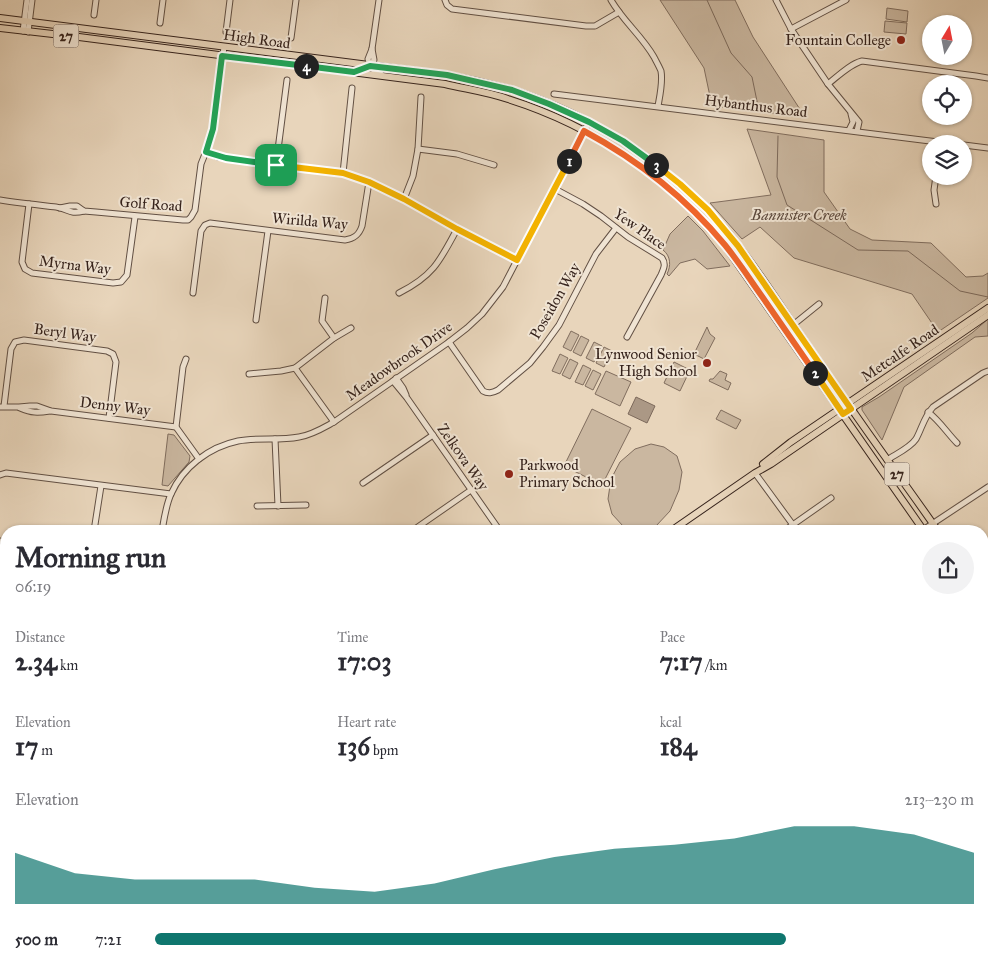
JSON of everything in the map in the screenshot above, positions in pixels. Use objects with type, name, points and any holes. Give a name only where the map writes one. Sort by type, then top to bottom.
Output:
[{"type":"main road","name":"High Road","points":[[0,18],[447,75],[512,90],[589,122],[623,141],[656,164],[708,210],[725,229],[933,524]]},
{"type":"main road","name":"High Road","points":[[0,28],[445,84],[508,98],[567,121],[618,150],[650,172],[709,227],[726,246],[920,525]]},
{"type":"main road","name":"Metcalfe Road","points":[[680,525],[771,464],[849,406],[988,308]]},
{"type":"main road","name":"Metcalfe Road","points":[[849,406],[988,315]]},
{"type":"street","points":[[27,0],[27,22]]},
{"type":"street","points":[[25,31],[32,0]]},
{"type":"street","points":[[94,15],[96,0]]},
{"type":"street","points":[[160,23],[163,0]]},
{"type":"street","points":[[226,32],[230,0]]},
{"type":"street","points":[[292,38],[296,0]]},
{"type":"street","points":[[354,72],[370,66],[374,60],[372,49],[379,0]]},
{"type":"street","points":[[445,0],[452,9],[586,26],[595,26],[619,12]]},
{"type":"street","points":[[611,0],[647,45],[660,70],[662,79],[658,106]]},
{"type":"street","points":[[776,0],[791,29],[828,84],[859,122],[857,131]]},
{"type":"street","points":[[791,29],[846,0]]},
{"type":"street","name":"Golf Road","points":[[0,200],[60,208],[76,206],[84,210],[135,217],[183,220],[191,217],[195,210],[201,164],[213,129],[224,47]]},
{"type":"street","points":[[828,84],[862,61],[988,78]]},
{"type":"street","points":[[370,66],[378,73],[386,76]]},
{"type":"street","points":[[276,165],[288,80]]},
{"type":"street","points":[[343,173],[352,88]]},
{"type":"street","name":"Hybanthus Road","points":[[554,94],[922,140]]},
{"type":"street","points":[[404,199],[413,176],[418,149],[421,97]]},
{"type":"street","points":[[849,130],[853,122],[850,112]]},
{"type":"street","name":"Meadowbrook Drive","points":[[163,525],[171,494],[187,470],[199,459],[222,445],[238,441],[298,438],[319,430],[334,422],[449,342],[482,314],[503,287],[589,122]]},
{"type":"street","points":[[972,146],[988,147]]},
{"type":"street","points":[[418,149],[456,154],[494,166]]},
{"type":"street","points":[[206,152],[226,158],[343,173],[369,182],[517,260]]},
{"type":"street","name":"Wirilda Way","points":[[192,293],[201,231],[205,225],[210,223],[345,240],[352,239],[362,226],[369,182]]},
{"type":"street","points":[[935,185],[936,204]]},
{"type":"street","name":"Yew Place","points":[[554,189],[584,204],[642,247],[662,258],[664,262],[661,275],[627,337]]},
{"type":"street","name":"Myrna Way","points":[[29,204],[22,262],[25,269],[32,273],[113,284],[121,282],[127,275],[135,217]]},
{"type":"street","name":"Poseidon Way","points":[[449,342],[483,391],[487,393],[498,390],[530,363],[543,347],[559,325],[596,254],[616,228]]},
{"type":"street","points":[[399,292],[410,287],[436,266],[457,229]]},
{"type":"street","points":[[256,320],[268,231]]},
{"type":"street","points":[[325,298],[322,321],[334,338]]},
{"type":"street","points":[[793,325],[819,304]]},
{"type":"street","points":[[249,374],[295,368],[334,338],[351,328]]},
{"type":"street","name":"Beryl Way","points":[[2,406],[11,349],[15,342],[24,340],[107,351],[113,354],[116,362],[109,418]]},
{"type":"street","points":[[186,359],[183,367],[176,427],[199,459]]},
{"type":"street","points":[[295,368],[334,422]]},
{"type":"street","points":[[887,460],[913,443],[928,412],[988,371]]},
{"type":"street","name":"Zelkova Way","points":[[394,379],[403,388],[407,398],[496,525]]},
{"type":"street","name":"Denny Way","points":[[2,406],[37,406],[50,411],[176,427]]},
{"type":"street","points":[[928,412],[937,419],[957,443]]},
{"type":"street","points":[[363,483],[433,435]]},
{"type":"street","points":[[275,439],[278,506]]},
{"type":"street","points":[[0,476],[6,473],[171,494]]},
{"type":"street","points":[[755,473],[793,525],[831,498]]},
{"type":"street","points":[[95,525],[100,486]]},
{"type":"street","points":[[933,524],[987,489]]},
{"type":"street","points":[[422,525],[471,490]]},
{"type":"street","points":[[257,506],[306,505]]},
{"type":"green space","points":[[660,0],[735,0],[753,37],[805,117],[712,106],[704,68]]},
{"type":"green space","points":[[887,8],[908,11],[907,22],[886,19]]},
{"type":"green space","points":[[885,21],[907,23],[906,34],[884,32]]},
{"type":"green space","name":"Bannister Creek","points":[[747,129],[824,140],[824,192],[850,229],[872,240],[931,243],[966,277],[983,276],[988,273],[988,298],[938,332],[912,294],[794,258],[760,227],[742,239],[710,203],[771,195]]},
{"type":"green space","points":[[688,216],[703,231],[730,266],[707,269],[695,259],[680,263],[669,276],[667,274],[669,268],[668,255],[663,250],[670,234]]},
{"type":"green space","points":[[988,319],[988,336],[975,337],[904,387],[882,440],[862,410],[862,407],[972,333]]},
{"type":"green space","points":[[707,327],[710,334],[715,338],[704,359],[694,354]]},
{"type":"green space","points":[[571,331],[579,335],[571,351],[563,347]]},
{"type":"green space","points":[[581,336],[589,340],[581,356],[573,352]]},
{"type":"green space","points":[[594,342],[602,346],[594,362],[586,358]]},
{"type":"green space","points":[[604,347],[612,351],[604,367],[596,363]]},
{"type":"green space","points":[[560,354],[568,358],[560,374],[552,371]]},
{"type":"green space","points":[[570,359],[578,363],[570,379],[562,375]]},
{"type":"green space","points":[[674,362],[690,370],[680,391],[664,383]]},
{"type":"green space","points":[[583,365],[591,369],[583,385],[575,382]]},
{"type":"green space","points":[[593,370],[601,374],[593,390],[585,386]]},
{"type":"green space","points":[[606,371],[631,382],[620,406],[595,394]]},
{"type":"green space","points":[[720,371],[727,374],[725,380],[731,383],[728,390],[709,381]]},
{"type":"green space","points":[[592,409],[631,428],[602,485],[564,466]]},
{"type":"green space","points":[[721,410],[741,420],[736,429],[716,419]]},
{"type":"green space","points":[[168,434],[174,435],[190,456],[189,462],[168,486],[162,485]]},
{"type":"green space","points":[[651,444],[664,447],[677,456],[682,472],[679,490],[670,511],[657,525],[622,525],[612,514],[608,499],[611,479],[620,462],[635,449]]},
{"type":"shaded area","points":[[636,397],[655,406],[647,423],[628,414]]},
{"type":"waterway","name":"Bannister Creek","points":[[707,0],[731,53],[752,77],[759,111]]},
{"type":"waterway","name":"Bannister Creek","points":[[778,136],[777,177],[787,205],[858,250],[908,251],[960,291],[988,297]]},
{"type":"place","name":"Fountain College","points":[[901,40]]},
{"type":"place","name":"Lynwood Senior High School","points":[[707,363]]},
{"type":"place","name":"Parkwood Primary School","points":[[509,474]]},
{"type":"route","points":[[222,56],[354,72],[370,66],[447,75],[512,90],[549,104],[589,122],[623,141],[656,164],[708,210],[747,258],[851,409],[843,414],[742,268],[709,227],[650,172],[618,150],[584,131],[517,260],[369,182],[343,173],[276,165],[226,158],[206,152],[213,129],[222,56]]}]
